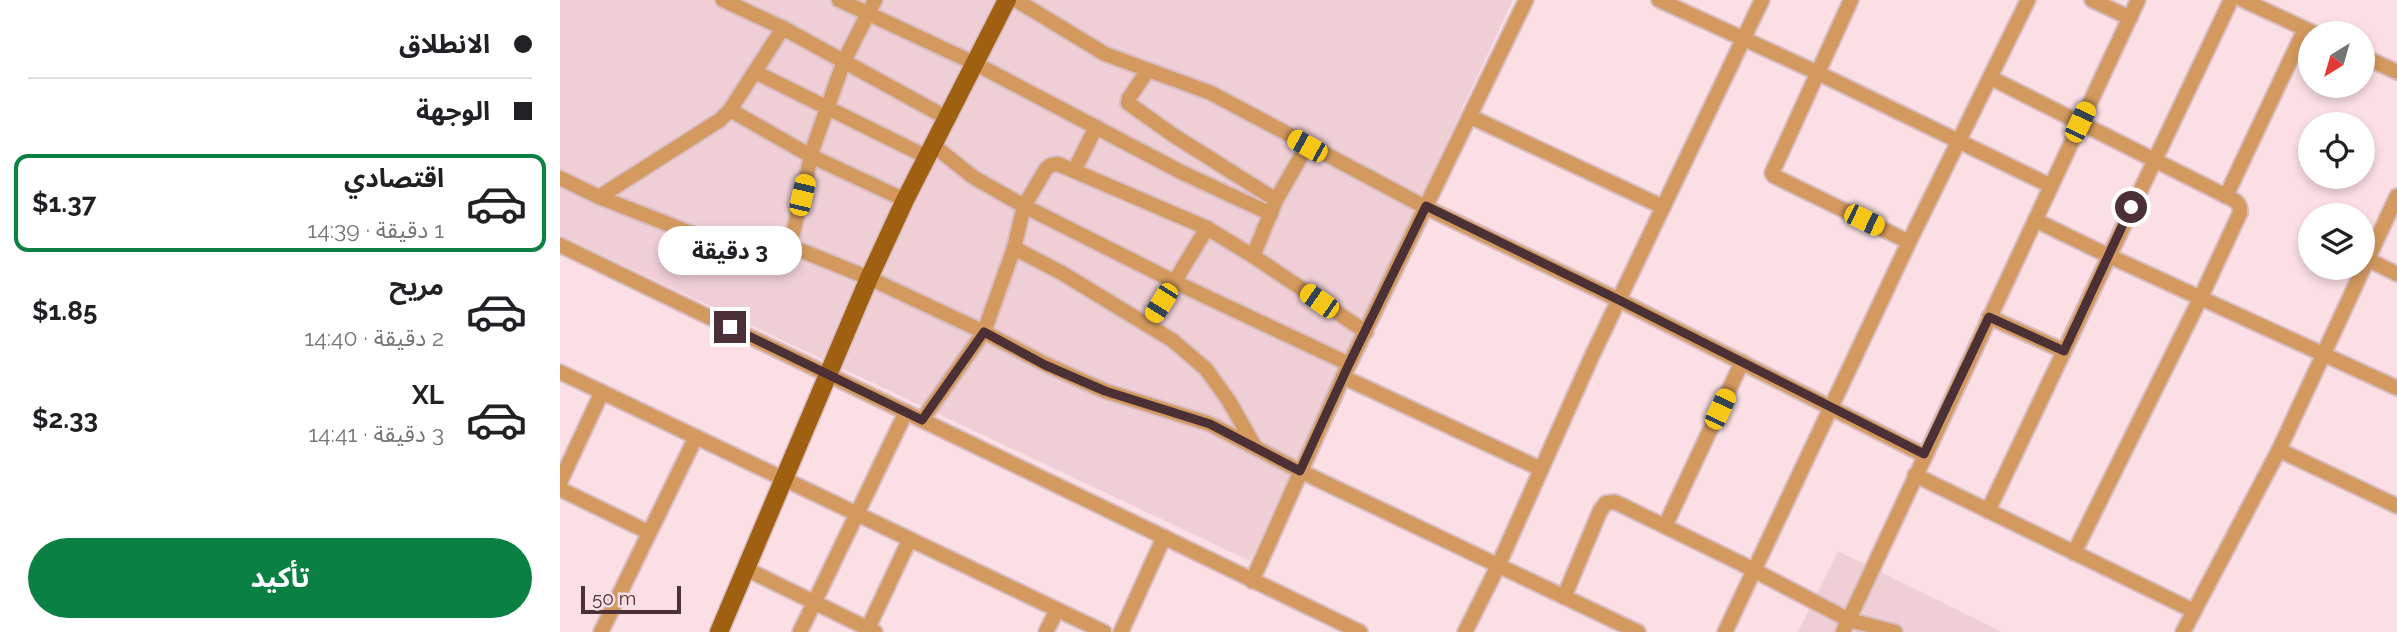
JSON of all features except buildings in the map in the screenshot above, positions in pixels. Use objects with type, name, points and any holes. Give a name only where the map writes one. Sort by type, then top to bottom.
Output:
[{"type":"main road","points":[[719,632],[869,278],[905,200],[1007,0]]},
{"type":"street","points":[[723,0],[783,28],[947,118]]},
{"type":"street","points":[[839,0],[871,6],[1181,172],[1273,207]]},
{"type":"street","points":[[1016,0],[1105,54],[1211,93],[1307,146],[1924,454]]},
{"type":"street","points":[[1252,581],[1346,370],[1526,0]]},
{"type":"street","points":[[1659,0],[1818,73],[2050,186]]},
{"type":"street","points":[[1465,632],[1762,0]]},
{"type":"street","points":[[1851,0],[1772,173],[1909,242]]},
{"type":"street","points":[[1725,632],[1909,242],[2028,0]]},
{"type":"street","points":[[2092,0],[2130,18]]},
{"type":"street","points":[[1846,626],[2138,0]]},
{"type":"street","points":[[1988,511],[2231,0]]},
{"type":"street","points":[[2244,0],[2298,25]]},
{"type":"street","points":[[790,246],[811,156],[844,61],[871,6]]},
{"type":"street","points":[[599,197],[720,120],[730,110],[783,28]]},
{"type":"street","points":[[2226,196],[2298,55]]},
{"type":"street","points":[[2375,62],[2397,72]]},
{"type":"street","points":[[1147,70],[1128,103],[1273,207]]},
{"type":"street","points":[[755,72],[930,151],[1024,206],[1541,469]]},
{"type":"street","points":[[1991,78],[2238,202],[2240,213],[2074,553]]},
{"type":"street","points":[[730,110],[811,156],[905,200]]},
{"type":"street","points":[[1471,117],[1663,207]]},
{"type":"street","points":[[1074,171],[1096,127]]},
{"type":"street","points":[[1253,256],[1273,207],[1307,146]]},
{"type":"street","points":[[922,420],[984,332],[1014,248],[1024,206],[1051,165],[1058,164],[1207,228],[1366,332]]},
{"type":"street","points":[[560,178],[599,197],[724,246],[771,250],[790,246],[869,278],[984,332],[1045,365],[1105,391],[1203,421],[1300,471],[1638,632]]},
{"type":"street","points":[[2375,243],[2397,196]]},
{"type":"street","points":[[2035,219],[2200,299],[2397,388]]},
{"type":"street","points":[[1148,325],[1207,228]]},
{"type":"street","points":[[560,245],[1360,632]]},
{"type":"street","points":[[1014,248],[1062,273],[1172,340],[1206,369],[1256,448]]},
{"type":"street","points":[[2375,264],[2397,274]]},
{"type":"street","points":[[2183,632],[2278,450],[2358,280]]},
{"type":"street","points":[[1989,317],[2064,351]]},
{"type":"street","points":[[1665,526],[1742,362]]},
{"type":"street","points":[[560,372],[1104,632]]},
{"type":"street","points":[[560,482],[602,392]]},
{"type":"street","points":[[800,632],[906,412]]},
{"type":"street","points":[[601,632],[695,437]]},
{"type":"street","points":[[2278,450],[2397,506]]},
{"type":"street","points":[[1915,475],[2194,611]]},
{"type":"street","points":[[560,489],[648,532]]},
{"type":"street","points":[[1564,597],[1606,503],[1615,502],[1755,570],[1846,626],[1895,632]]},
{"type":"street","points":[[1121,632],[1164,537]]},
{"type":"street","points":[[746,569],[871,630],[910,539]]},
{"type":"street","points":[[1046,632],[1057,610]]},
{"type":"shaded area","points":[[560,0],[1513,0],[1250,561],[560,235]]},
{"type":"shaded area","points":[[1838,551],[2002,632],[1798,632]]},
{"type":"route","points":[[730,327],[922,420],[984,332],[1045,365],[1105,391],[1210,424],[1300,471],[1426,206],[1924,454],[1989,317],[2064,351],[2131,207]]}]
